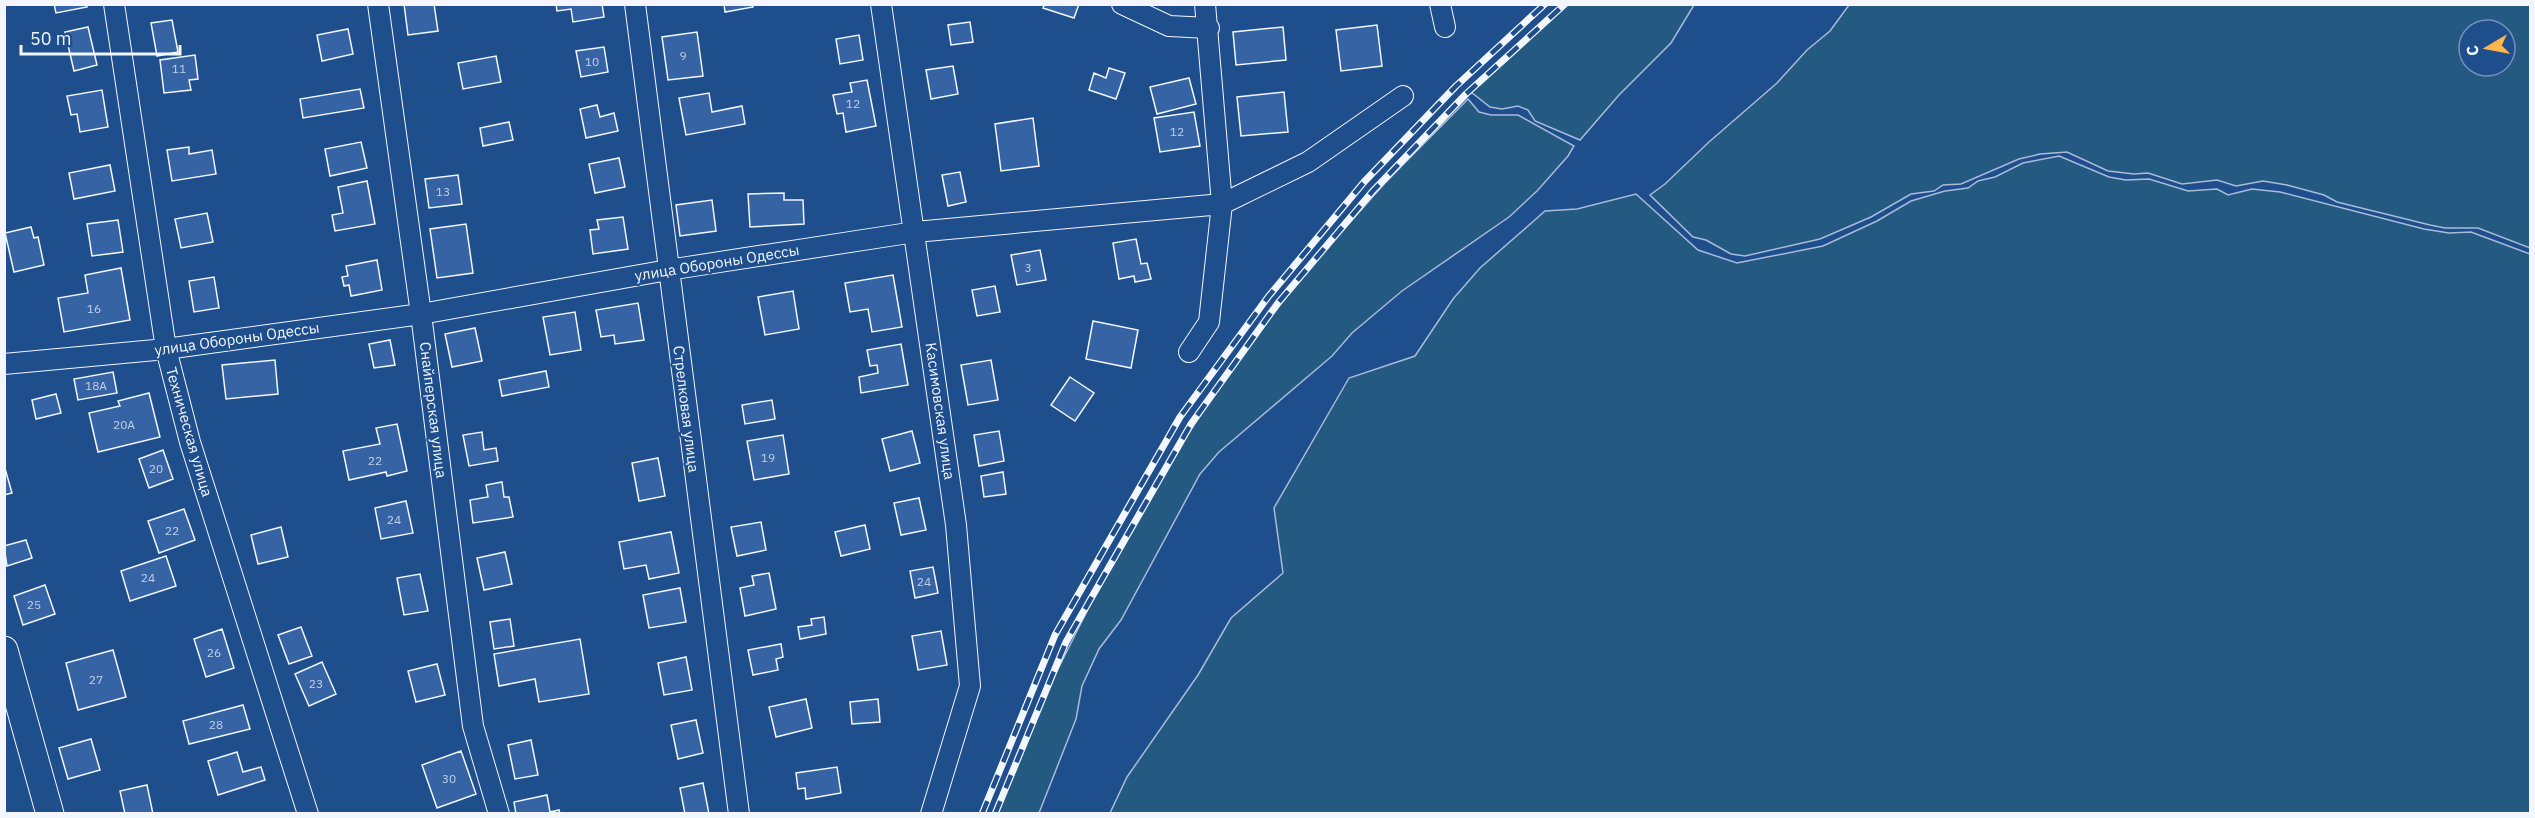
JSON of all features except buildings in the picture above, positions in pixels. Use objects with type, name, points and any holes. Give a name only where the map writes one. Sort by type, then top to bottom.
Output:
[{"type":"street","name":"Техническая улица","points":[[114,4],[166,349],[190,442],[308,813]]},
{"type":"street","name":"Снайперская улица","points":[[378,4],[421,314],[473,726],[499,813]]},
{"type":"street","name":"Стрелковая улица","points":[[635,4],[739,813]]},
{"type":"street","name":"Касимовская улица","points":[[881,4],[956,525],[970,686],[931,813]]},
{"type":"street","points":[[1122,4],[1169,26],[1209,28]]},
{"type":"street","points":[[1189,352],[1209,322],[1222,204],[1209,28],[1205,4]]},
{"type":"street","points":[[1440,4],[1445,27]]},
{"type":"street","name":"улица Обороны Одессы","points":[[4,364],[166,349],[421,314],[668,270],[915,232],[1222,204],[1308,162],[1403,96]]},
{"type":"street","points":[[4,650],[50,813]]},
{"type":"shaded area","points":[[1563,5],[1694,5],[1671,43],[1619,95],[1580,140],[1535,121],[1528,110],[1518,106],[1502,109],[1490,107],[1471,92],[1532,31]]},
{"type":"shaded area","points":[[1849,5],[2530,5],[2530,248],[2478,228],[2445,228],[2430,225],[2337,202],[2324,195],[2287,185],[2263,181],[2236,186],[2217,180],[2182,184],[2148,173],[2108,171],[2067,152],[2040,154],[2019,159],[1961,184],[1943,185],[1934,191],[1911,194],[1871,217],[1820,239],[1745,256],[1731,254],[1706,240],[1693,237],[1650,195],[1777,83],[1807,50],[1830,31]]},
{"type":"shaded area","points":[[1468,99],[1479,112],[1491,115],[1518,115],[1574,146],[1537,191],[1509,217],[1402,291],[1352,333],[1332,356],[1219,452],[1200,474],[1121,620],[1099,649],[1082,686],[1076,719],[1039,813],[997,813],[1037,711],[1105,575],[1186,437],[1239,357],[1306,272],[1385,183]]},
{"type":"shaded area","points":[[2059,156],[2109,177],[2126,180],[2149,179],[2188,191],[2217,189],[2228,195],[2252,189],[2280,192],[2424,229],[2449,233],[2471,232],[2530,254],[2530,813],[1110,813],[1127,777],[1198,675],[1231,618],[1283,573],[1274,508],[1349,378],[1415,356],[1453,299],[1480,268],[1545,211],[1577,209],[1636,194],[1698,250],[1737,263],[1823,246],[1877,221],[1911,201],[1945,191],[1968,188],[1978,181],[1995,177],[2023,163]]},
{"type":"railway","points":[[982,814],[1055,635],[1180,417],[1268,297],[1364,182],[1456,86],[1545,4]]},
{"type":"railway","points":[[995,814],[1066,642],[1191,424],[1278,303],[1372,192],[1466,94],[1565,4]]}]
